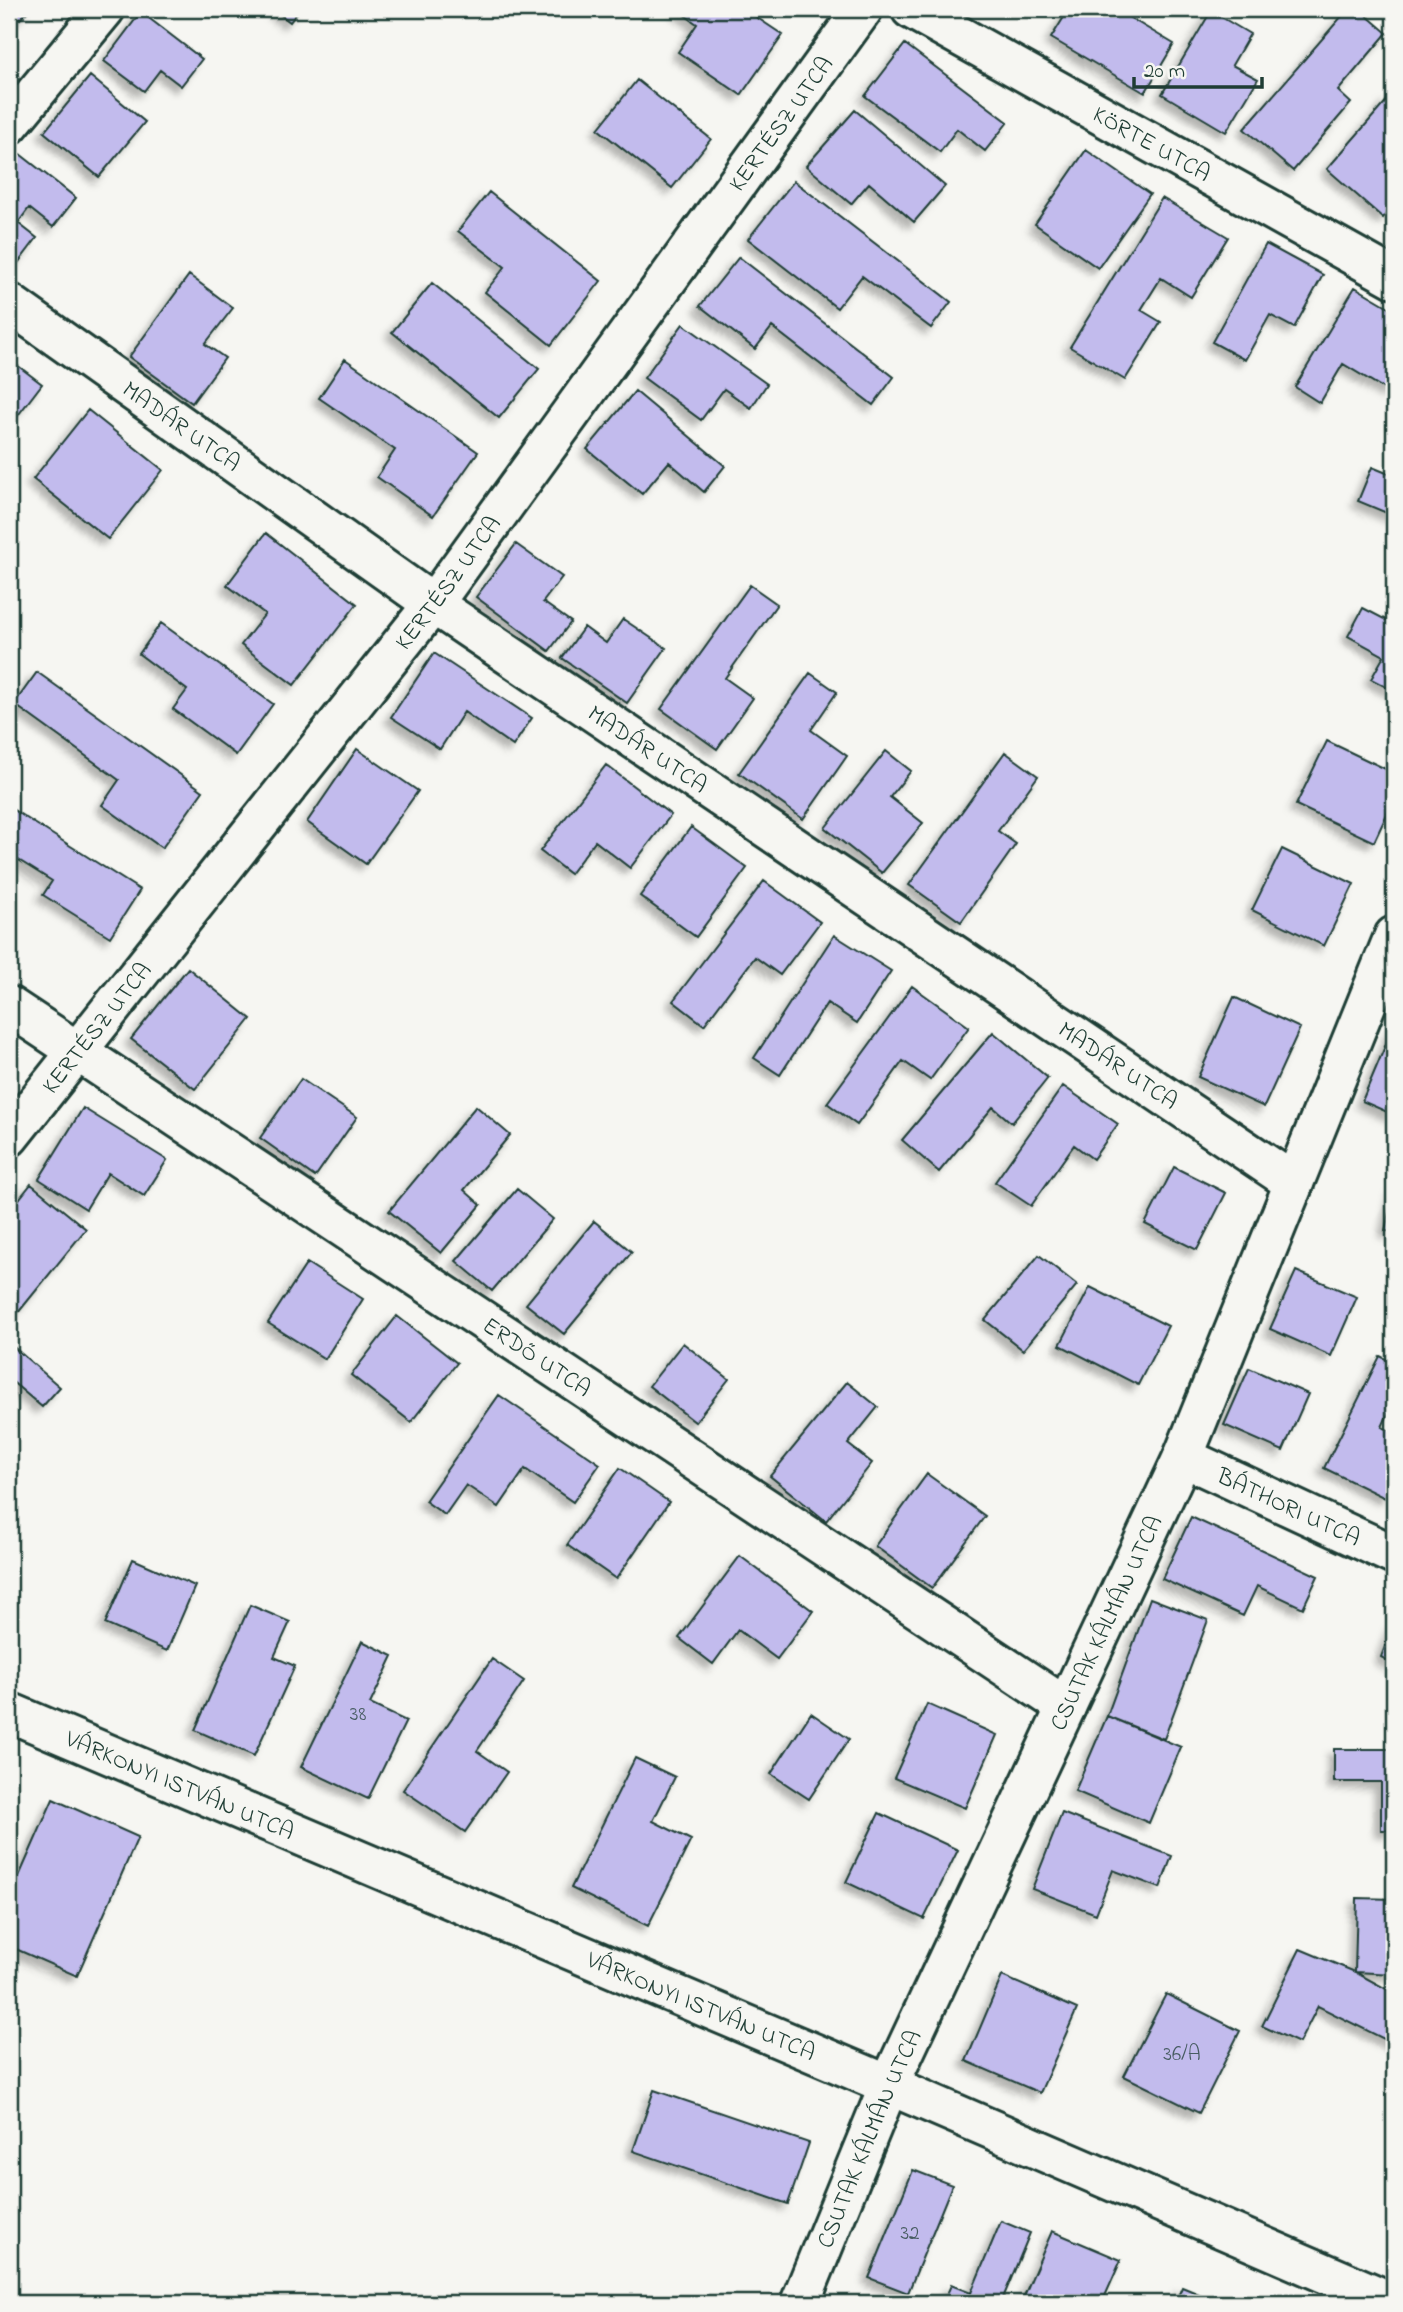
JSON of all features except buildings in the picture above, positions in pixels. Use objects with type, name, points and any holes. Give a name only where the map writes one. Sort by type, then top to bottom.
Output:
[{"type":"street","points":[[9,125],[105,9]]},
{"type":"street","name":"KERTÉSZ UTCA","points":[[9,1137],[433,604],[863,9]]},
{"type":"street","name":"KÖRTE UTCA","points":[[911,9],[1394,278]]},
{"type":"street","name":"MADÁR UTCA","points":[[9,303],[433,604],[1294,1183]]},
{"type":"street","name":"CSUTAK KÁLMÁN UTCA","points":[[800,2303],[889,2085],[1183,1457],[1394,936]]},
{"type":"street","name":"ERDŐ UTCA","points":[[9,1006],[1066,1707]]},
{"type":"street","name":"BÁTHORI UTCA","points":[[1183,1457],[1394,1555]]},
{"type":"street","name":"VÁRKONYI ISTVÁN UTCA","points":[[9,1712],[1394,2302]]}]
